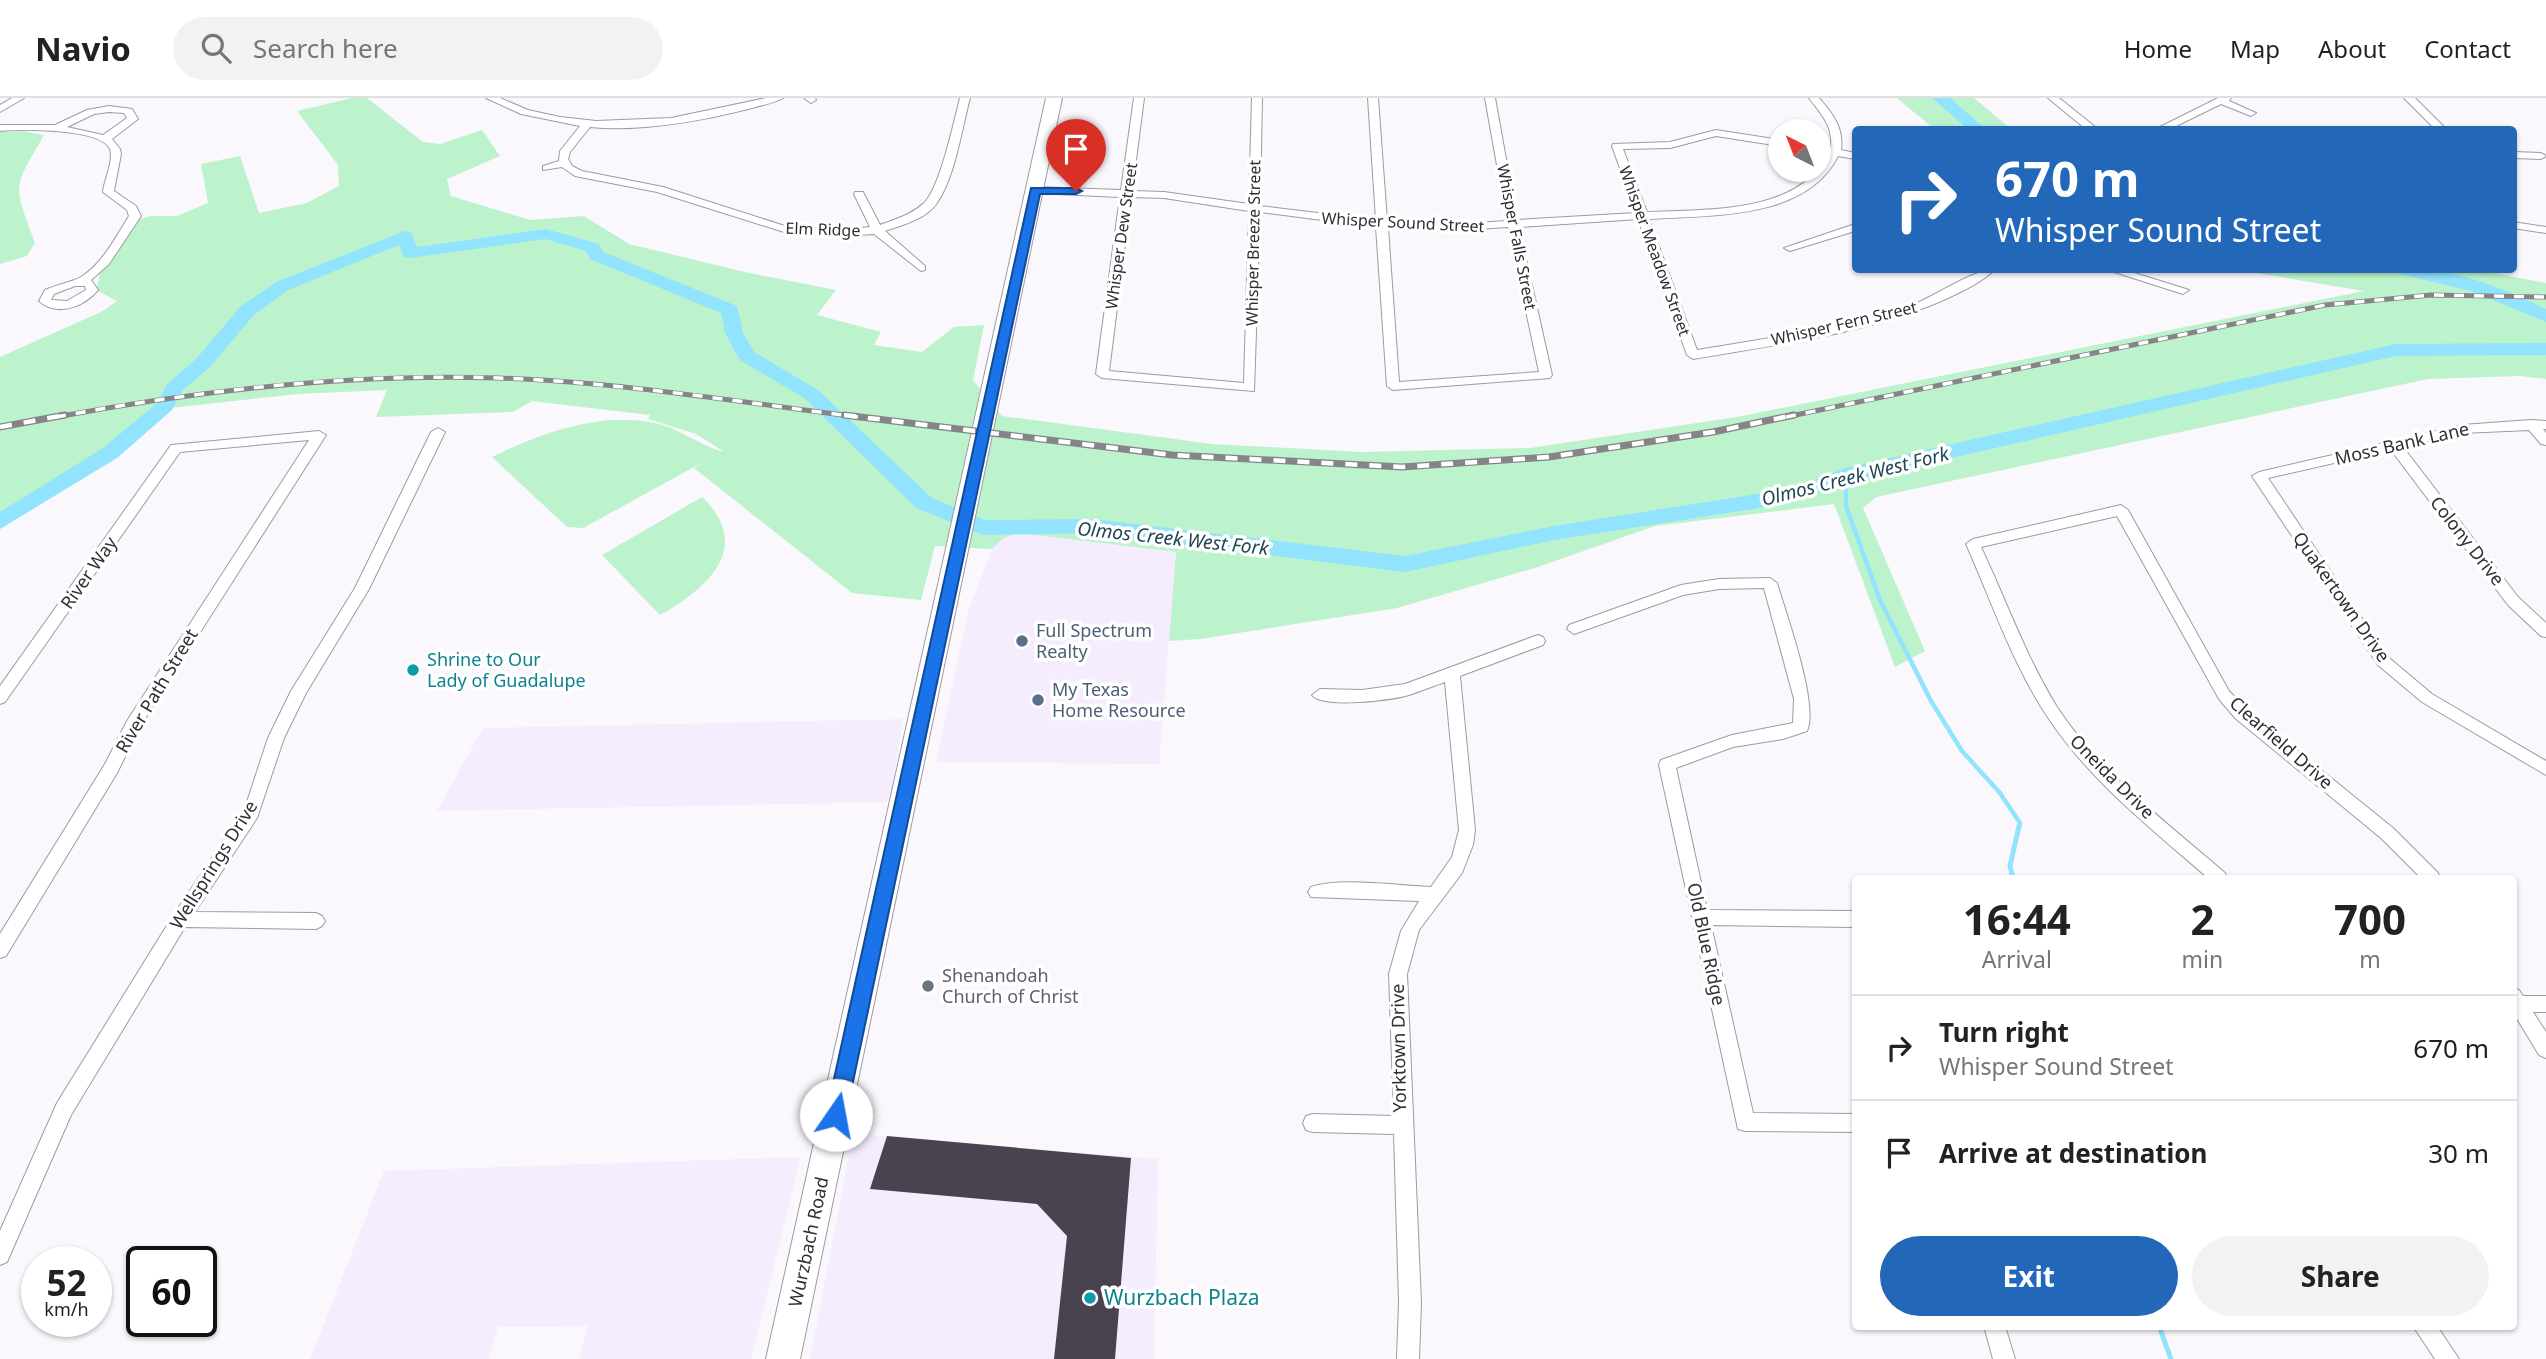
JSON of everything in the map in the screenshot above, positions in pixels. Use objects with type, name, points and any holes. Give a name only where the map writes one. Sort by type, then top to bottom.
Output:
[{"type":"main road","name":"Wurzbach Road","points":[[783,1359],[1054,98]]},
{"type":"street","points":[[0,109],[19,98]]},
{"type":"street","points":[[491,98],[529,113],[590,122],[636,122],[695,117],[778,98]]},
{"type":"street","name":"Elm Ridge","points":[[565,163],[579,174],[659,189],[785,229],[841,233],[877,230],[913,217],[932,202],[941,184],[965,98]]},
{"type":"street","name":"Whisper Dew Street","points":[[1139,98],[1102,374],[1250,387]]},
{"type":"street","name":"Whisper Breeze Street","points":[[1250,387],[1257,98]]},
{"type":"street","points":[[1373,98],[1383,223]]},
{"type":"street","name":"Whisper Falls Street","points":[[1383,223],[1393,386],[1546,375],[1513,226],[1490,98]]},
{"type":"street","points":[[1814,98],[1831,118],[1837,136],[1835,152]]},
{"type":"street","points":[[2053,98],[2089,126]]},
{"type":"street","points":[[2409,98],[2438,126]]},
{"type":"street","points":[[2167,126],[2223,99],[2251,113]]},
{"type":"street","points":[[2,127],[56,130],[106,138],[128,125],[132,115],[121,109],[96,111],[74,118],[56,130]]},
{"type":"street","points":[[547,168],[565,163],[565,151],[590,122]]},
{"type":"street","name":"Whisper Meadow Street","points":[[1693,355],[1641,217],[1618,146],[1670,145],[1716,133],[1768,141]]},
{"type":"street","points":[[82,282],[105,262],[135,216],[132,208],[108,192],[115,149],[106,138]]},
{"type":"street","points":[[1831,151],[1852,155]]},
{"type":"street","name":"Whisper Sound Street","points":[[1035,190],[1127,192],[1195,198],[1348,222],[1445,228],[1513,226],[1727,212],[1771,203],[1810,185],[1826,169],[1835,152]]},
{"type":"street","points":[[2517,155],[2541,156]]},
{"type":"street","points":[[859,194],[877,230],[921,268]]},
{"type":"street","points":[[2517,226],[2546,230]]},
{"type":"street","points":[[1790,248],[1852,228]]},
{"type":"street","name":"Whisper Fern Street","points":[[1693,355],[1895,314],[1955,291],[1983,273]]},
{"type":"street","points":[[2124,273],[2183,290]]},
{"type":"street","points":[[2531,424],[2546,441]]},
{"type":"street","name":"Moss Bank Lane","points":[[2259,477],[2477,427],[2546,425]]},
{"type":"street","name":"Wellsprings Drive","points":[[0,1255],[64,1110],[180,919],[251,813],[276,738],[299,691],[362,589],[438,432]]},
{"type":"street","name":"River Path Street","points":[[0,950],[111,768],[133,726],[319,435],[176,448]]},
{"type":"street","name":"Colony Drive","points":[[2393,445],[2513,601],[2546,632]]},
{"type":"street","name":"River Way","points":[[0,698],[176,448]]},
{"type":"street","name":"Quakertown Drive","points":[[2259,477],[2383,661],[2427,698],[2546,769]]},
{"type":"street","name":"Clearfield Drive","points":[[1973,544],[2120,510],[2224,695],[2241,714],[2387,833],[2429,875]]},
{"type":"street","name":"Oneida Drive","points":[[1973,544],[2040,690],[2071,737],[2116,785],[2216,875]]},
{"type":"street","name":"Old Blue Ridge","points":[[1574,629],[1681,590],[1719,584],[1770,583],[1802,699],[1801,727],[1783,733],[1732,741],[1667,765],[1745,1122],[1852,1123]]},
{"type":"street","points":[[1320,695],[1385,695],[1538,641]]},
{"type":"street","name":"Yorktown Drive","points":[[1408,1359],[1410,1303],[1401,1125],[1398,974],[1401,955],[1416,920],[1459,867],[1466,849],[1467,830],[1452,673]]},
{"type":"street","points":[[1317,892],[1341,890],[1436,895]]},
{"type":"street","points":[[1701,917],[1852,919]]},
{"type":"street","points":[[180,919],[316,921]]},
{"type":"street","points":[[2517,1001],[2546,1004]]},
{"type":"street","points":[[2517,1004],[2546,1049]]},
{"type":"street","points":[[1313,1123],[1401,1125]]},
{"type":"street","points":[[1995,1330],[2004,1359]]},
{"type":"street","points":[[2426,1330],[2448,1359]]},
{"type":"shaded area","points":[[1018,533],[1176,552],[1159,764],[936,762],[968,612],[992,549],[1002,539]]},
{"type":"shaded area","points":[[903,719],[890,802],[437,811],[483,728]]},
{"type":"shaded area","name":"Wurzbach Plaza","points":[[853,1134],[1158,1159],[1154,1359],[810,1359]]},
{"type":"shaded area","points":[[801,1157],[751,1359],[579,1359],[588,1326],[498,1327],[488,1359],[310,1359],[384,1171]]},
{"type":"green space","points":[[352,98],[367,98],[423,142],[440,144],[482,130],[500,156],[447,179],[451,196],[530,220],[584,216],[629,244],[749,273],[836,290],[817,315],[881,332],[874,345],[922,352],[954,327],[984,325],[973,380],[1002,416],[1212,444],[1361,452],[1530,448],[1737,417],[2364,291],[2257,273],[2494,273],[2546,283],[2546,379],[2520,376],[2428,379],[1876,497],[1863,508],[1925,651],[1895,667],[1834,504],[1655,526],[1535,568],[1397,608],[1200,639],[1169,641],[1176,552],[1018,533],[1002,539],[992,549],[935,546],[921,600],[852,593],[694,468],[705,461],[583,528],[567,527],[492,457],[552,432],[616,420],[659,424],[723,451],[696,434],[648,419],[650,415],[532,401],[513,412],[376,417],[387,390],[298,394],[170,408],[101,463],[0,529],[0,357],[103,311],[117,301],[96,290],[100,273],[137,220],[151,216],[177,216],[208,203],[201,164],[240,156],[259,213],[307,203],[339,186],[338,165],[297,111]]},
{"type":"green space","points":[[1897,98],[1974,98],[2007,126],[1930,126]]},
{"type":"green space","points":[[23,131],[44,135],[26,167],[19,188],[35,243],[27,256],[0,264],[0,132]]},
{"type":"green space","points":[[702,497],[717,515],[724,533],[724,549],[719,565],[694,592],[660,615],[602,555]]},
{"type":"building","name":"Wurzbach Plaza","points":[[887,1136],[1131,1158],[1115,1359],[1054,1359],[1067,1236],[1037,1204],[870,1189]]},
{"type":"waterway","points":[[1940,98],[1974,126]]},
{"type":"waterway","name":"Olmos Creek West Fork","points":[[0,522],[110,453],[165,406],[174,388],[204,362],[247,311],[282,286],[405,236],[410,253],[546,234],[593,248],[596,255],[730,310],[734,333],[747,356],[811,394],[924,503],[983,528],[1022,525],[1093,526],[1405,564],[1554,533],[1792,496],[1846,475],[2396,350],[2546,349]]},
{"type":"waterway","points":[[2421,273],[2478,287],[2546,316]]},
{"type":"waterway","points":[[1846,475],[1846,506],[1880,600],[1931,701],[1962,751],[2000,793],[2020,823],[2019,828]]},
{"type":"waterway","points":[[2012,875],[2010,866],[2019,826]]},
{"type":"waterway","points":[[2160,1330],[2171,1359]]},
{"type":"railway","points":[[1786,417],[2325,305],[2431,295],[2546,297]]},
{"type":"railway","points":[[56,417],[221,391],[332,381],[443,377],[589,384],[858,417]]},
{"type":"railway","points":[[0,427],[65,415]]},
{"type":"railway","points":[[844,415],[1172,455],[1402,467],[1549,457],[1713,432],[1794,415]]},
{"type":"place","name":"Full Spectrum Realty","points":[[1022,641]]},
{"type":"place","name":"Shrine to Our Lady of Guadalupe","points":[[413,670]]},
{"type":"place","name":"My Texas Home Resource","points":[[1038,700]]},
{"type":"place","name":"Shenandoah Church of Christ","points":[[928,986]]},
{"type":"place","name":"Wurzbach Plaza","points":[[1090,1298]]},
{"type":"route","points":[[836,1115],[1035,190],[1076,191]]}]
